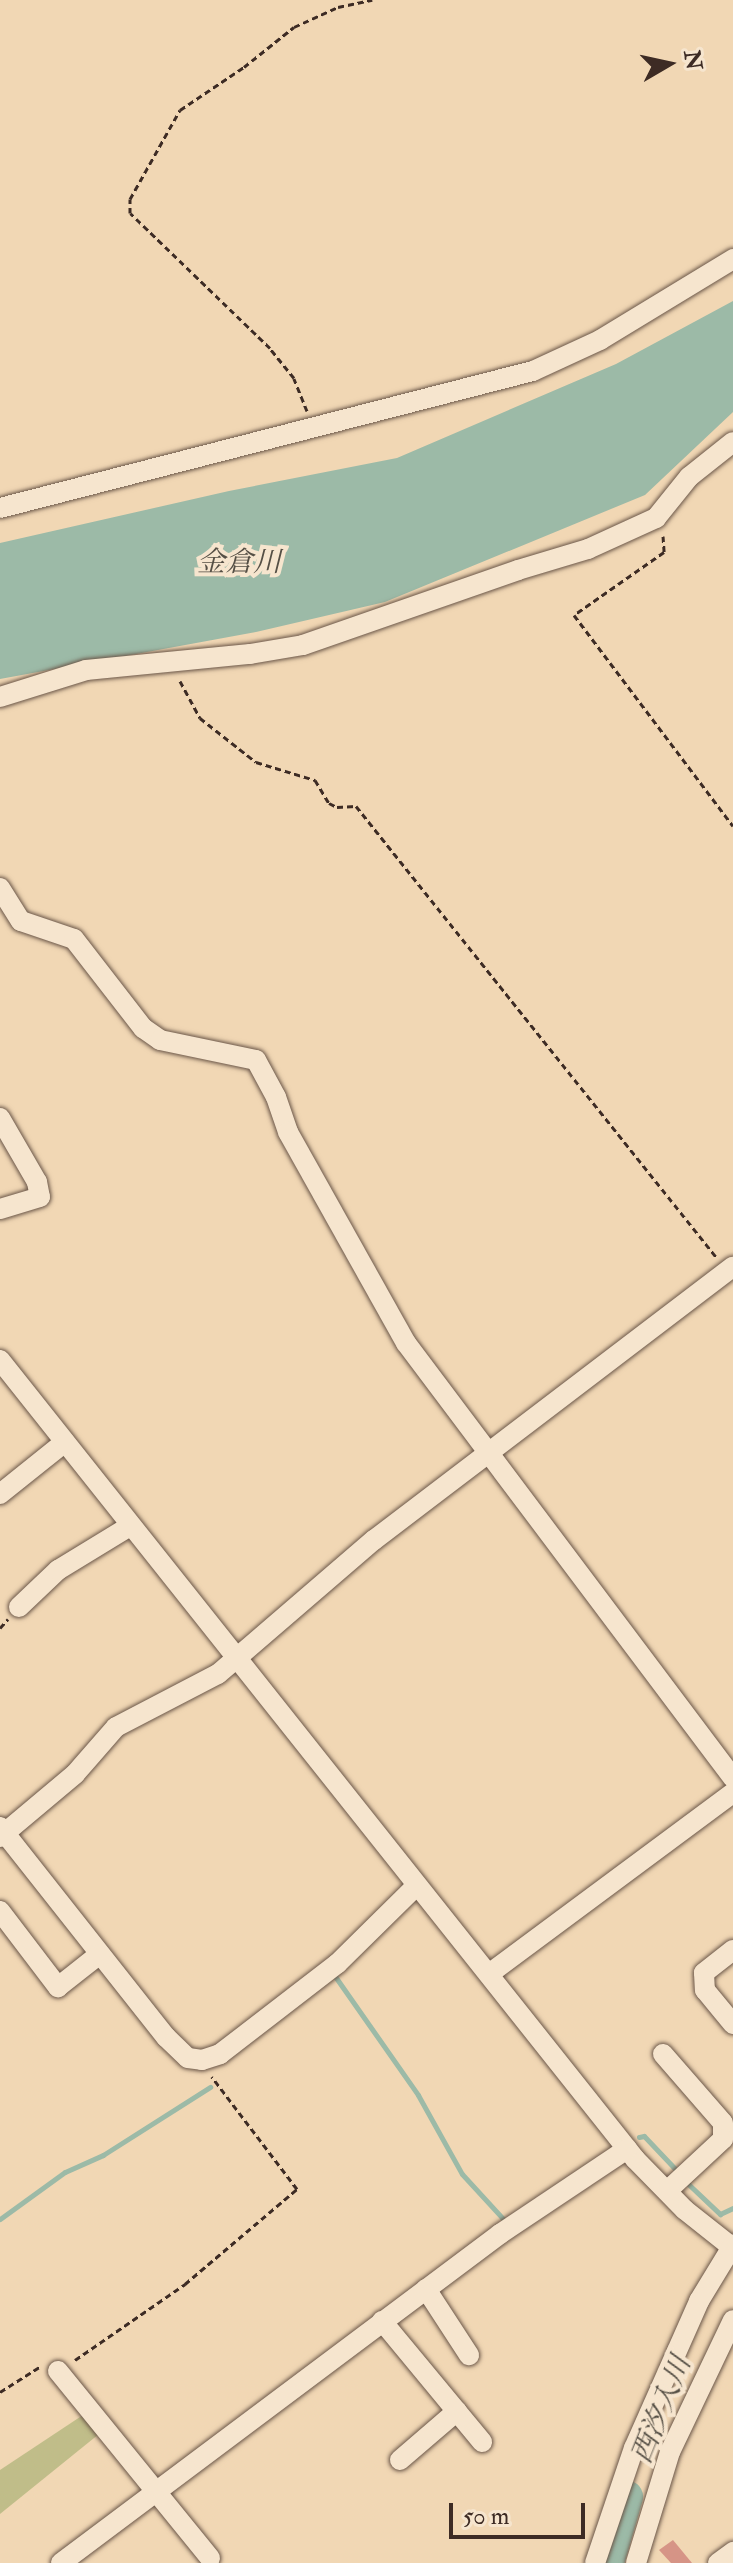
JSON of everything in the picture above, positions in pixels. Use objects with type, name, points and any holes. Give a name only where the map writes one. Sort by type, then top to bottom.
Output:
[{"type":"street","points":[[0,508],[533,371],[600,340],[733,259]]},
{"type":"street","points":[[0,697],[86,670],[250,654],[303,645],[518,570],[588,549],[656,518],[689,477],[733,442]]},
{"type":"street","points":[[0,888],[21,921],[74,939],[143,1028],[160,1040],[240,1053],[256,1060],[276,1097],[288,1132],[406,1343],[733,1778]]},
{"type":"street","points":[[0,1118],[37,1182],[40,1197],[0,1209]]},
{"type":"street","points":[[417,1885],[337,1964],[220,2054],[202,2060],[188,2058],[166,2037],[2,1832],[75,1774],[116,1727],[206,1681],[238,1658],[374,1540],[731,1269]]},
{"type":"street","points":[[0,1360],[238,1658],[251,1680],[627,2149],[676,2183],[732,2247],[699,2301],[634,2448],[595,2563]]},
{"type":"street","points":[[0,1494],[65,1442]]},
{"type":"street","points":[[19,1607],[58,1570],[130,1526]]},
{"type":"street","points":[[489,1974],[733,1793]]},
{"type":"street","points":[[0,1911],[58,1987],[100,1954]]},
{"type":"street","points":[[733,1950],[704,1973],[705,1990],[733,2024]]},
{"type":"street","points":[[663,2054],[723,2123],[723,2139],[676,2183]]},
{"type":"street","points":[[61,2563],[500,2234],[627,2149]]},
{"type":"street","points":[[426,2289],[469,2355]]},
{"type":"street","points":[[636,2563],[670,2452],[733,2320]]},
{"type":"street","points":[[382,2321],[482,2442]]},
{"type":"street","points":[[58,2371],[210,2558]]},
{"type":"street","points":[[400,2460],[457,2411]]},
{"type":"street","points":[[718,2563],[733,2552]]},
{"type":"path","points":[[308,431],[306,402],[294,378],[270,348],[130,213],[130,199],[180,110],[244,67],[294,27],[338,7],[372,0]]},
{"type":"path","points":[[656,518],[663,534],[664,552],[574,615],[733,826]]},
{"type":"path","points":[[168,660],[200,718],[256,762],[315,780],[329,803],[337,807],[356,806],[731,1269]]},
{"type":"path","points":[[0,2392],[41,2365],[58,2371],[185,2284],[297,2189],[202,2060]]},
{"type":"shaded area","points":[[83,2415],[99,2434],[0,2514],[0,2470]]},
{"type":"water","name":"金倉川","points":[[733,301],[733,412],[645,495],[385,602],[256,632],[0,679],[0,543],[229,491],[397,458],[616,364]]},
{"type":"building","points":[[673,2540],[692,2563],[671,2563],[659,2550]]},
{"type":"waterway","points":[[332,1972],[418,2095],[462,2174],[506,2222]]},
{"type":"waterway","points":[[0,2219],[65,2172],[103,2155],[210,2087]]},
{"type":"waterway","points":[[639,2137],[644,2136],[678,2172]]},
{"type":"waterway","points":[[684,2180],[720,2214],[733,2208]]},
{"type":"waterway","name":"西汐入川","points":[[608,2563],[627,2497]]}]
